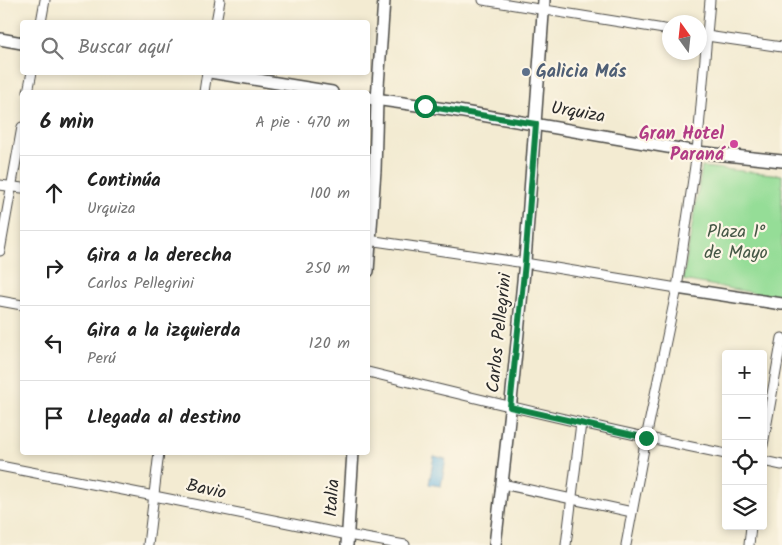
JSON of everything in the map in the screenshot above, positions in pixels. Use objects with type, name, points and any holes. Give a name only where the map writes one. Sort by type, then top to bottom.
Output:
[{"type":"street","points":[[41,20],[45,0]]},
{"type":"street","points":[[216,20],[220,0]]},
{"type":"street","points":[[370,227],[374,170],[372,99],[384,0]]},
{"type":"street","points":[[483,0],[544,5],[662,28]]},
{"type":"street","points":[[707,15],[710,0]]},
{"type":"street","name":"Carlos Pellegrini","points":[[495,545],[525,263],[544,5]]},
{"type":"street","points":[[707,37],[782,48]]},
{"type":"street","points":[[0,40],[20,43]]},
{"type":"street","points":[[626,545],[677,288],[697,152],[702,60]]},
{"type":"street","points":[[28,90],[31,75]]},
{"type":"street","points":[[204,90],[207,75]]},
{"type":"street","points":[[227,75],[320,90]]},
{"type":"street","name":"Urquiza","points":[[372,99],[452,110],[697,152],[782,162]]},
{"type":"street","points":[[0,251],[20,139]]},
{"type":"street","points":[[0,185],[20,188]]},
{"type":"street","points":[[370,241],[525,263],[782,304]]},
{"type":"street","points":[[0,301],[20,305]]},
{"type":"street","points":[[764,440],[782,338]]},
{"type":"street","points":[[370,372],[510,407],[722,453]]},
{"type":"street","points":[[566,545],[581,423]]},
{"type":"street","points":[[148,545],[159,455]]},
{"type":"street","name":"Italia","points":[[347,540],[353,455]]},
{"type":"street","points":[[767,462],[782,465]]},
{"type":"street","name":"Bavio","points":[[0,466],[154,496],[347,540],[406,545]]},
{"type":"street","points":[[502,484],[632,512]]},
{"type":"street","points":[[749,545],[751,530]]},
{"type":"green space","name":"Plaza 1° de Mayo","points":[[702,167],[782,175],[782,298],[683,280]]},
{"type":"water","points":[[434,456],[446,459],[441,486],[429,484]]},
{"type":"place","name":"Galicia Más","points":[[526,72]]},
{"type":"place","name":"Gran Hotel Paraná","points":[[734,144]]},
{"type":"route","points":[[425,106],[536,124],[525,263],[510,407],[646,438]]}]
